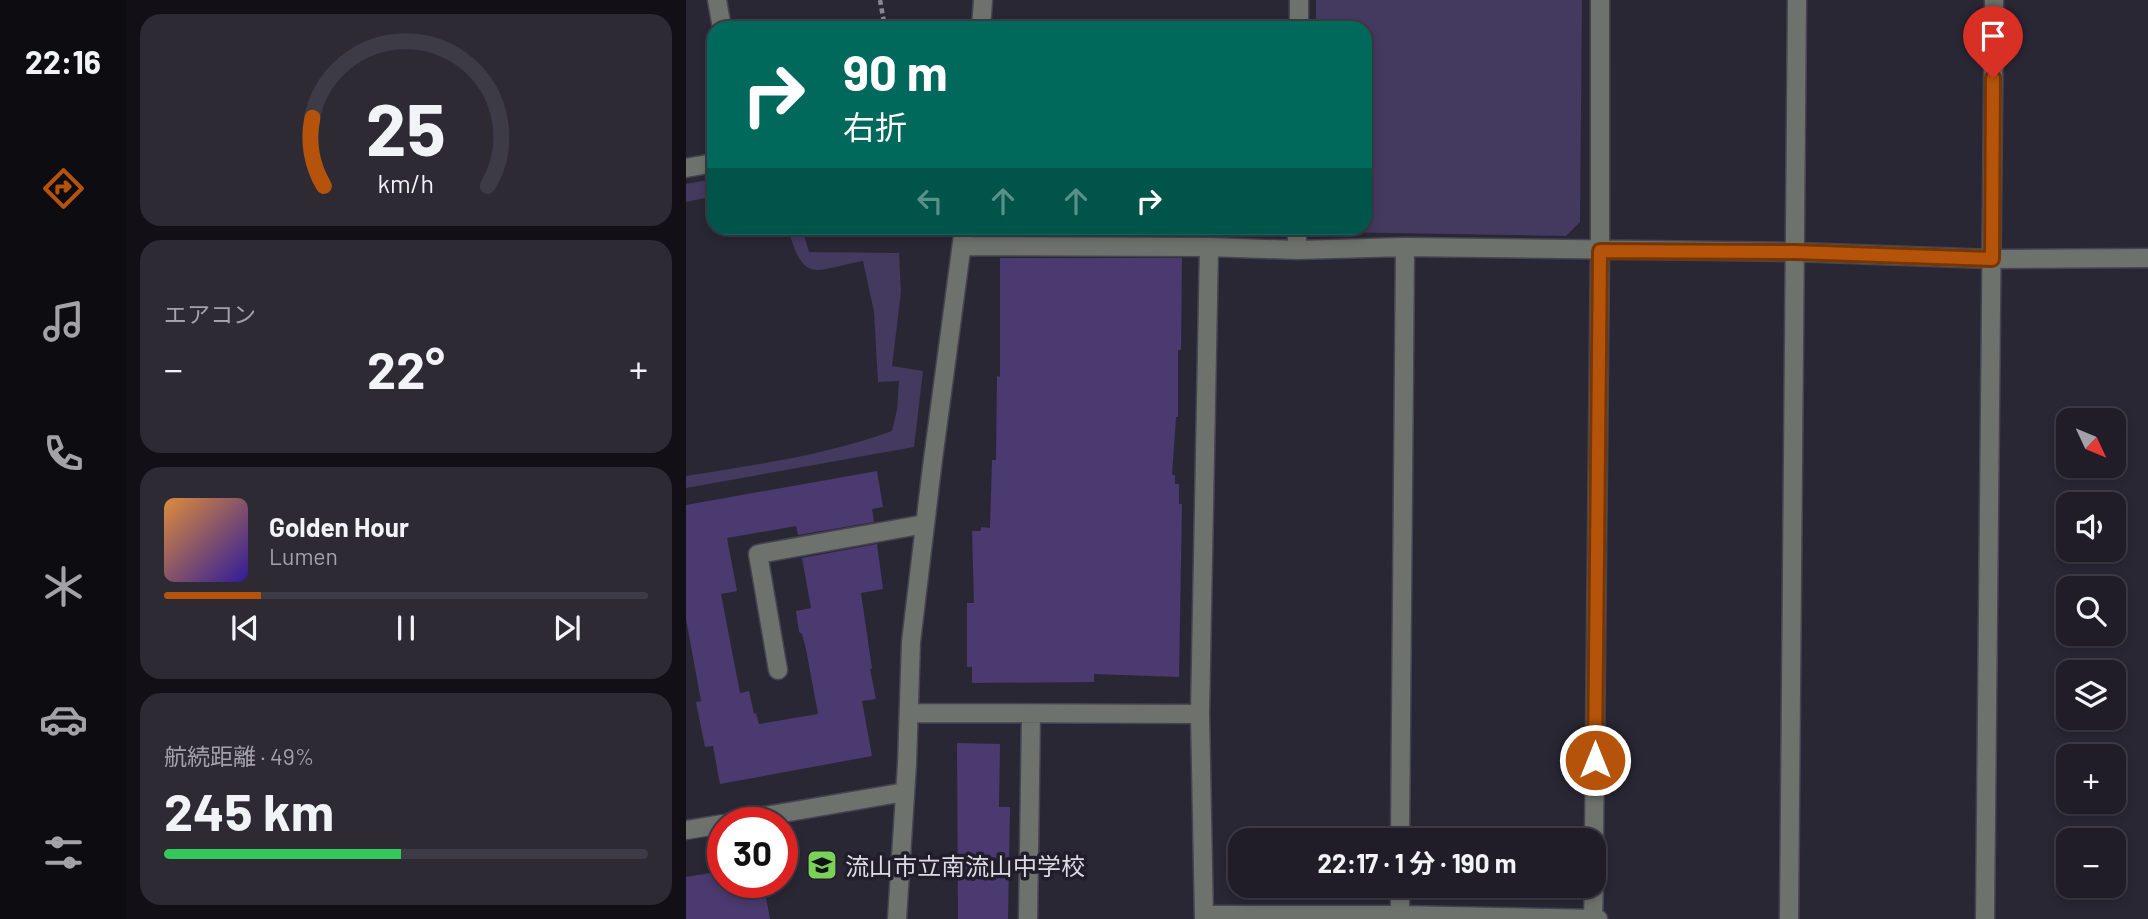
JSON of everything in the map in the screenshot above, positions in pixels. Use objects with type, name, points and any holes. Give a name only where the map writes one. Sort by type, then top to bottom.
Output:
[{"type":"street","points":[[717,0],[721,21]]},
{"type":"street","points":[[982,21],[983,0]]},
{"type":"street","points":[[1298,21],[1299,0]]},
{"type":"street","points":[[1594,828],[1600,0]]},
{"type":"street","points":[[1789,919],[1797,0]]},
{"type":"street","points":[[1985,919],[1994,0]]},
{"type":"street","points":[[686,168],[707,164]]},
{"type":"street","points":[[897,919],[911,642],[963,235]]},
{"type":"street","points":[[1297,235],[1297,250]]},
{"type":"street","points":[[962,246],[1297,250],[1405,247],[1795,252],[1992,259],[2148,258]]},
{"type":"street","points":[[1209,247],[1200,714],[1204,917],[1596,919],[1595,898]]},
{"type":"street","points":[[1401,828],[1405,247]]},
{"type":"street","points":[[778,670],[758,554],[925,524]]},
{"type":"street","points":[[909,713],[1200,714]]},
{"type":"street","points":[[1028,919],[1031,715]]},
{"type":"street","points":[[798,810],[905,792]]},
{"type":"street","points":[[686,830],[707,827]]},
{"type":"street","points":[[1400,898],[1400,917]]},
{"type":"path","points":[[880,0],[884,21]]},
{"type":"shaded area","points":[[1316,0],[1582,0],[1580,222],[1566,236],[1372,233],[1372,21],[1316,21]]},
{"type":"shaded area","points":[[707,180],[707,198],[686,202],[686,184]]},
{"type":"shaded area","points":[[790,235],[804,235],[809,252],[899,253],[901,292],[892,366],[923,371],[914,447],[686,488],[686,476],[816,453],[892,431],[899,381],[878,382],[874,312],[863,261],[813,270],[800,259]]},
{"type":"building","points":[[1001,235],[1183,235],[1183,236]]},
{"type":"building","points":[[1000,258],[1182,258],[1178,417],[1172,475],[1175,475],[1175,484],[1179,484],[1179,504],[1182,504],[1179,677],[1094,674],[1094,682],[972,683],[972,667],[967,667],[967,603],[974,603],[972,531],[981,531],[981,527],[990,528],[992,460],[996,460],[997,376],[1000,377]]},
{"type":"building","points":[[877,471],[883,507],[872,509],[874,522],[798,535],[796,526],[727,538],[737,591],[721,594],[740,693],[749,691],[759,724],[818,714],[796,611],[811,608],[802,558],[877,544],[883,589],[861,593],[876,699],[862,701],[872,756],[720,784],[713,746],[705,747],[696,702],[701,701],[686,619],[686,505]]},
{"type":"building","points":[[957,743],[1000,744],[999,807],[1010,807],[1008,919],[958,919]]},
{"type":"building","points":[[707,874],[707,898],[766,898],[770,919],[686,919],[686,877]]},
{"type":"place","name":"流山市立南流山中学校","points":[[822,865]]},
{"type":"route","points":[[1595,760],[1600,251],[1795,252],[1992,259],[1993,78]]}]
